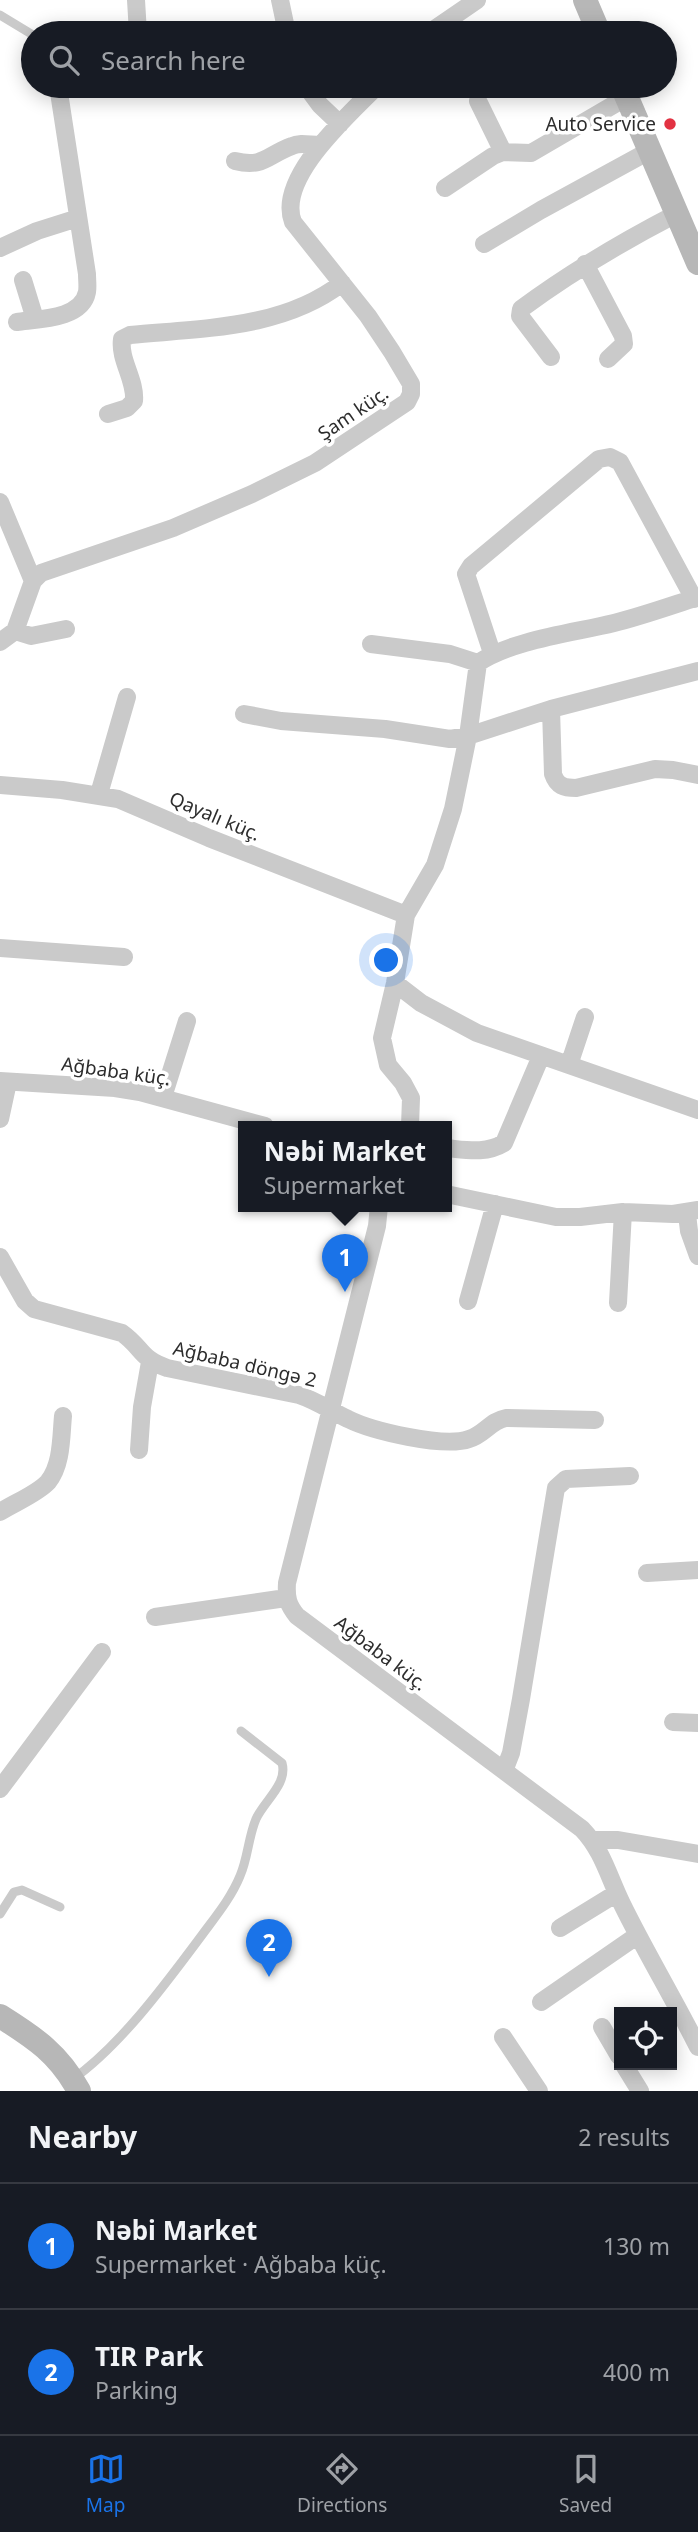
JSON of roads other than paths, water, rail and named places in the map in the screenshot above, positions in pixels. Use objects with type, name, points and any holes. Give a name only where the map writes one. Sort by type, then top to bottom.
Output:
[{"type":"main road","points":[[585,0],[594,21]]},
{"type":"main road","points":[[627,98],[698,263]]},
{"type":"main road","points":[[0,2016],[45,2046],[60,2061],[76,2085]]},
{"type":"street","points":[[135,0],[137,21]]},
{"type":"street","points":[[280,0],[284,21]]},
{"type":"street","points":[[446,21],[477,0]]},
{"type":"street","points":[[17,323],[68,313],[82,304],[87,292],[87,274],[60,98]]},
{"type":"street","points":[[315,98],[340,124]]},
{"type":"street","name":"Şam küç.","points":[[33,581],[41,573],[173,528],[252,494],[315,463],[407,402],[411,394],[411,384],[368,316],[293,222],[290,213],[289,201],[319,145],[365,98]]},
{"type":"street","points":[[445,188],[493,156],[503,152],[531,153],[616,98]]},
{"type":"street","points":[[478,101],[503,152]]},
{"type":"street","points":[[234,161],[250,164],[273,157],[292,146],[319,145]]},
{"type":"street","points":[[484,244],[649,150]]},
{"type":"street","points":[[551,358],[523,323],[521,309],[585,264],[676,214]]},
{"type":"street","points":[[0,248],[78,218]]},
{"type":"street","points":[[585,264],[623,337],[624,344],[608,359]]},
{"type":"street","points":[[23,280],[36,319]]},
{"type":"street","points":[[108,414],[127,408],[134,401],[135,392],[121,347],[122,339],[130,335],[234,324],[295,310],[322,298],[342,283]]},
{"type":"street","points":[[371,644],[485,658],[696,598],[620,462],[610,457],[599,459],[471,566],[466,574],[469,587],[475,596],[485,658],[445,835],[435,865],[406,915],[382,1038],[388,1065],[411,1098],[410,1121]]},
{"type":"street","points":[[0,502],[33,581],[15,631],[0,642]]},
{"type":"street","points":[[15,631],[31,636],[66,629]]},
{"type":"street","points":[[244,714],[385,729],[433,737],[468,736],[551,709],[698,671]]},
{"type":"street","points":[[99,794],[127,697]]},
{"type":"street","points":[[551,709],[553,774],[555,782],[564,788],[576,788],[655,769],[673,769],[698,775]]},
{"type":"street","name":"Qayalı küç.","points":[[0,785],[99,794],[142,807],[209,838],[406,915]]},
{"type":"street","points":[[0,948],[124,957]]},
{"type":"street","points":[[394,983],[451,1020],[477,1033],[698,1110]]},
{"type":"street","points":[[569,1065],[585,1017]]},
{"type":"street","points":[[163,1097],[187,1021]]},
{"type":"street","points":[[452,1149],[478,1152],[496,1148],[504,1143],[541,1056]]},
{"type":"street","points":[[0,1118],[4,1082]]},
{"type":"street","name":"Ağbaba küç.","points":[[4,1082],[115,1088],[163,1097],[247,1121]]},
{"type":"street","points":[[452,1195],[556,1217],[623,1212],[692,1212],[689,1231],[698,1256]]},
{"type":"street","points":[[468,1301],[495,1204]]},
{"type":"street","points":[[155,1617],[286,1598],[287,1584],[378,1212]]},
{"type":"street","points":[[618,1303],[623,1212]]},
{"type":"street","name":"Ağbaba döngə 2","points":[[0,1257],[25,1301],[34,1309],[122,1333],[149,1362],[299,1395],[372,1429],[455,1442],[471,1439],[496,1420],[506,1418],[595,1420]]},
{"type":"street","points":[[139,1450],[149,1362]]},
{"type":"street","points":[[0,1512],[46,1484],[54,1473],[63,1416]]},
{"type":"street","points":[[504,1771],[511,1753],[517,1721],[556,1488],[566,1479],[630,1476]]},
{"type":"street","points":[[647,1573],[698,1570]]},
{"type":"street","name":"Ağbaba küç.","points":[[286,1598],[297,1616],[582,1829],[601,1854],[617,1893],[698,2048]]},
{"type":"street","points":[[0,1789],[102,1652]]},
{"type":"street","points":[[673,1722],[698,1723]]},
{"type":"street","points":[[592,1840],[618,1840],[698,1854]]},
{"type":"street","points":[[560,1928],[617,1893]]},
{"type":"street","points":[[541,2002],[638,1935]]},
{"type":"street","points":[[602,2027],[614,2047]]},
{"type":"street","points":[[503,2037],[539,2091]]},
{"type":"street","points":[[627,2070],[640,2091]]},
{"type":"lane","points":[[0,15],[21,28]]},
{"type":"lane","points":[[76,2085],[179,1966],[231,1895],[242,1874],[257,1818],[283,1778],[284,1770],[282,1763],[241,1731]]},
{"type":"lane","points":[[0,1914],[15,1892],[22,1890],[60,1907]]},
{"type":"place","name":"Auto Service","points":[[670,124]]},
{"type":"place","name":"Nəbi Market","points":[[345,1292]]},
{"type":"place","name":"TIR Park","points":[[269,1977]]}]
